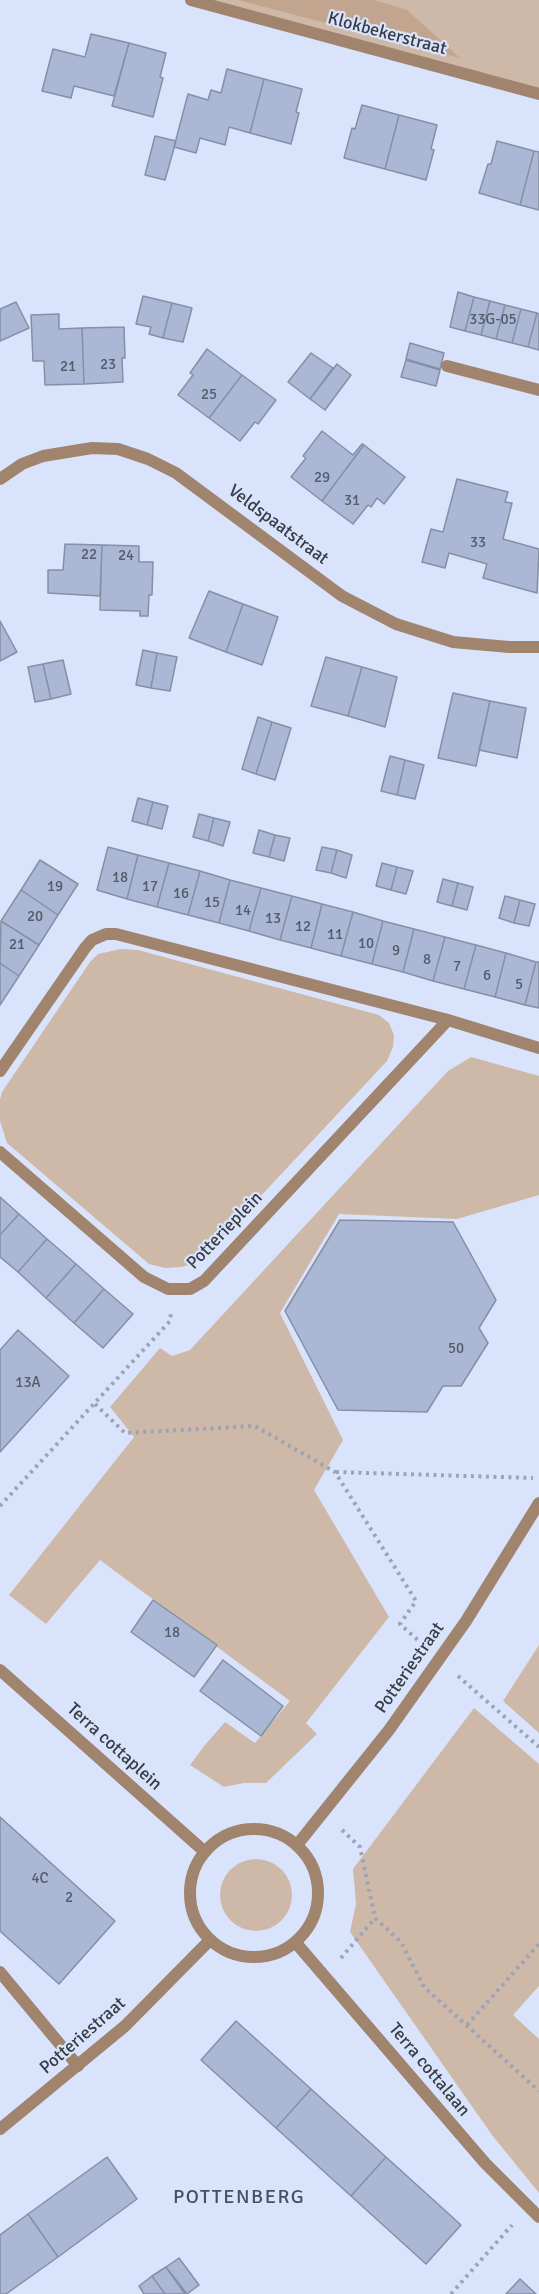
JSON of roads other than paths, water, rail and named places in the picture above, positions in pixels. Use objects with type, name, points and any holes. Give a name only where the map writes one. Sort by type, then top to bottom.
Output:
[{"type":"street","name":"Klokbekerstraat","points":[[191,0],[539,94]]},
{"type":"street","points":[[447,366],[539,390]]},
{"type":"street","name":"Veldspaatstraat","points":[[0,479],[22,464],[43,456],[92,448],[118,449],[148,459],[176,473],[342,596],[396,624],[453,642],[539,647]]},
{"type":"street","points":[[0,1071],[92,940],[106,934],[116,934],[448,1020],[539,1048]]},
{"type":"street","name":"Potterieplein","points":[[0,1152],[144,1277],[168,1289],[190,1289],[204,1281],[448,1020]]},
{"type":"street","name":"Potteriestraat","points":[[297,1845],[389,1730],[498,1571],[539,1503]]},
{"type":"street","name":"Terra cottaplein","points":[[0,1670],[205,1852]]},
{"type":"street","points":[[252,1829],[280,1834],[297,1845],[312,1864],[318,1880],[319,1899],[311,1925],[296,1943],[284,1951],[256,1958],[231,1954],[210,1940],[196,1921],[190,1898],[191,1880],[197,1863],[205,1852],[223,1837],[241,1830],[252,1829]]},
{"type":"street","name":"Potteriestraat","points":[[0,2129],[125,2026],[210,1940]]},
{"type":"street","name":"Terra cottalaan","points":[[296,1943],[485,2163],[539,2217]]},
{"type":"street","points":[[0,1972],[78,2066]]},
{"type":"district","name":"POTTENBERG","points":[[239,2198]]}]
